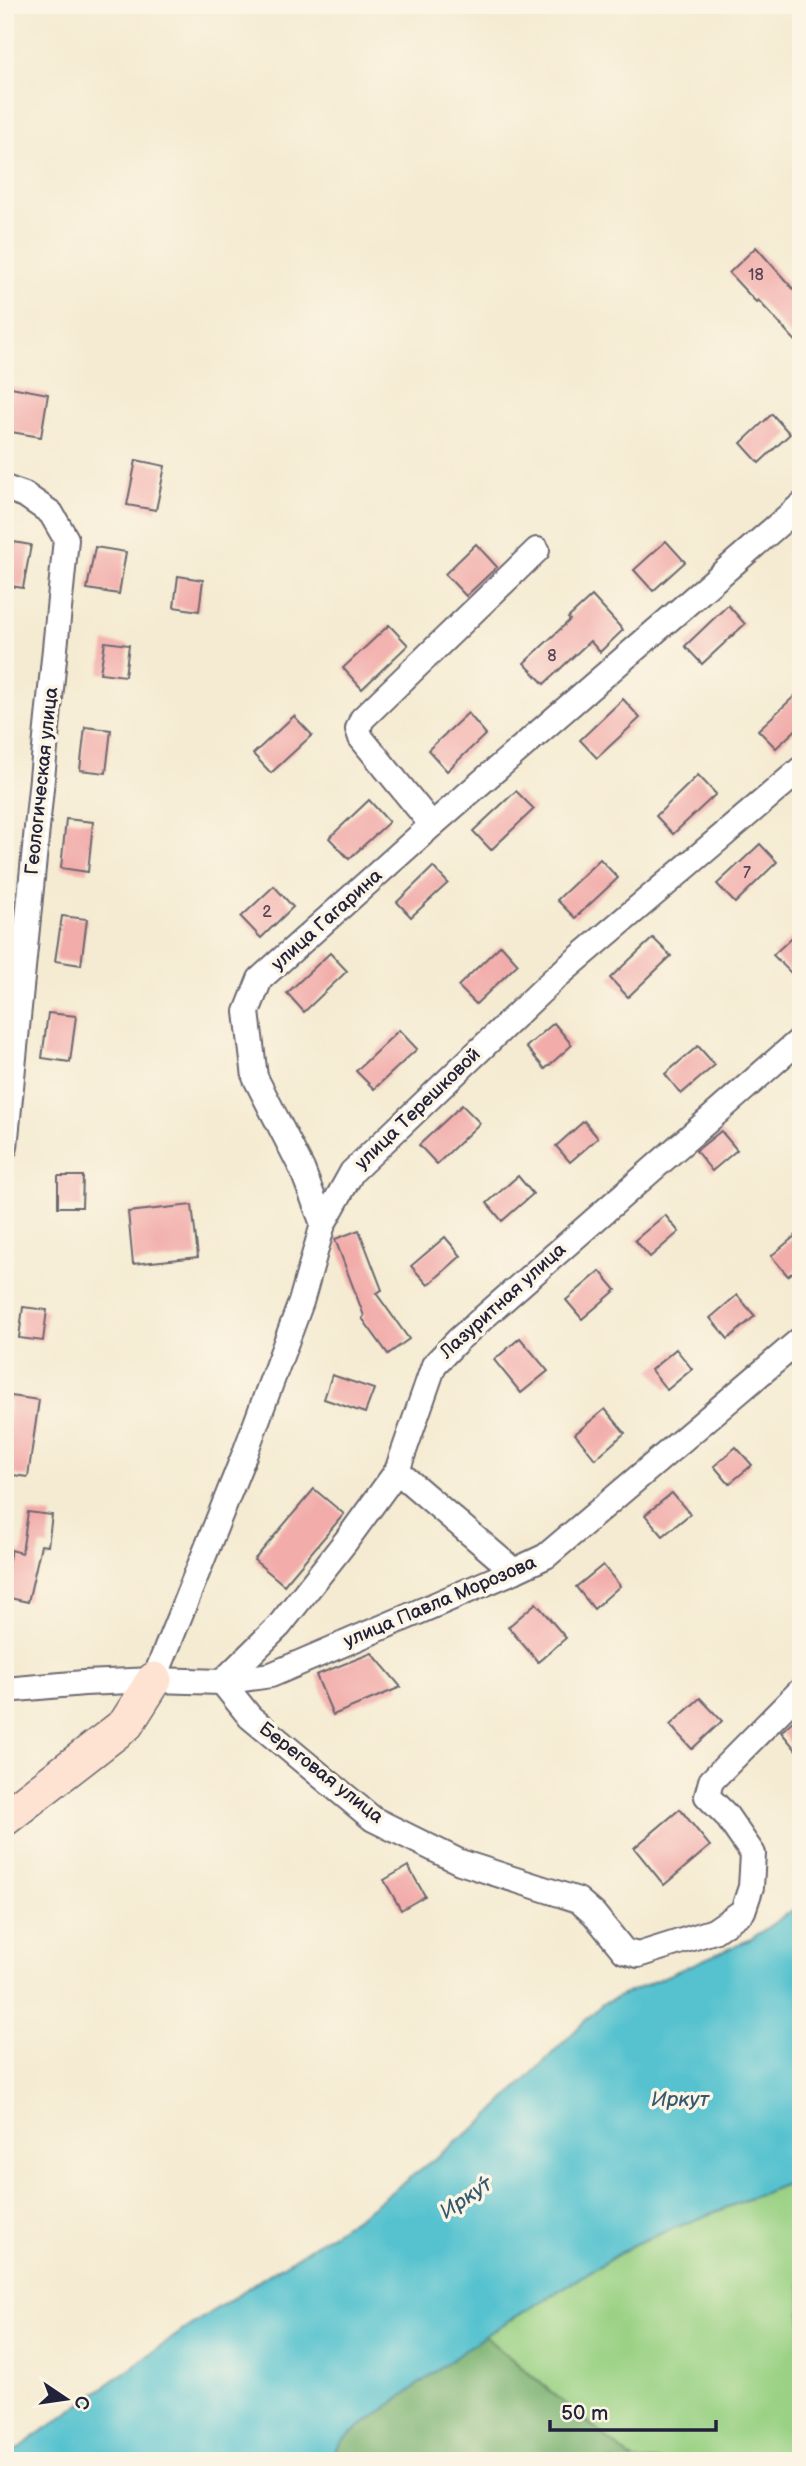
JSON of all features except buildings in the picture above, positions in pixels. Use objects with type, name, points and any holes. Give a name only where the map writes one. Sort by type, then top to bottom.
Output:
[{"type":"street","name":"Геологическая улица","points":[[5,488],[25,495],[51,513],[66,539],[5,1147]]},
{"type":"street","name":"улица Гагарина","points":[[323,1224],[302,1169],[255,1077],[247,1012],[261,979],[432,825],[801,505]]},
{"type":"street","points":[[432,825],[361,738],[358,729],[362,719],[537,550]]},
{"type":"street","name":"улица Терешковой","points":[[154,1680],[297,1315],[323,1224],[352,1172],[544,989],[801,769]]},
{"type":"street","name":"Лазуритная улица","points":[[222,1682],[279,1626],[397,1471],[434,1365],[458,1339],[801,1039]]},
{"type":"street","name":"улица Павла Морозова","points":[[5,1690],[154,1680],[222,1682],[271,1675],[514,1571],[546,1556],[801,1339]]},
{"type":"street","points":[[397,1471],[514,1571]]},
{"type":"street","points":[[5,1818],[126,1724],[154,1680]]},
{"type":"street","name":"Береговая улица","points":[[222,1682],[250,1717],[373,1819],[460,1862],[578,1900],[594,1914],[624,1951],[638,1955],[714,1931],[743,1911],[751,1887],[753,1854],[726,1815],[706,1796],[711,1781],[801,1690]]},
{"type":"green space","points":[[801,2178],[801,2435],[783,2461],[634,2461],[484,2336],[637,2243]]},
{"type":"green space","points":[[484,2336],[634,2461],[326,2461],[344,2439]]},
{"type":"water","name":"Иркут","points":[[801,1904],[801,2178],[637,2243],[484,2336],[344,2439],[326,2461],[5,2461],[5,2458],[185,2329],[365,2212],[485,2120],[602,2004],[751,1939]]},
{"type":"water","points":[[801,2435],[801,2461],[783,2461]]},
{"type":"water label","name":"Ирку́т","points":[[466,2198]]}]
